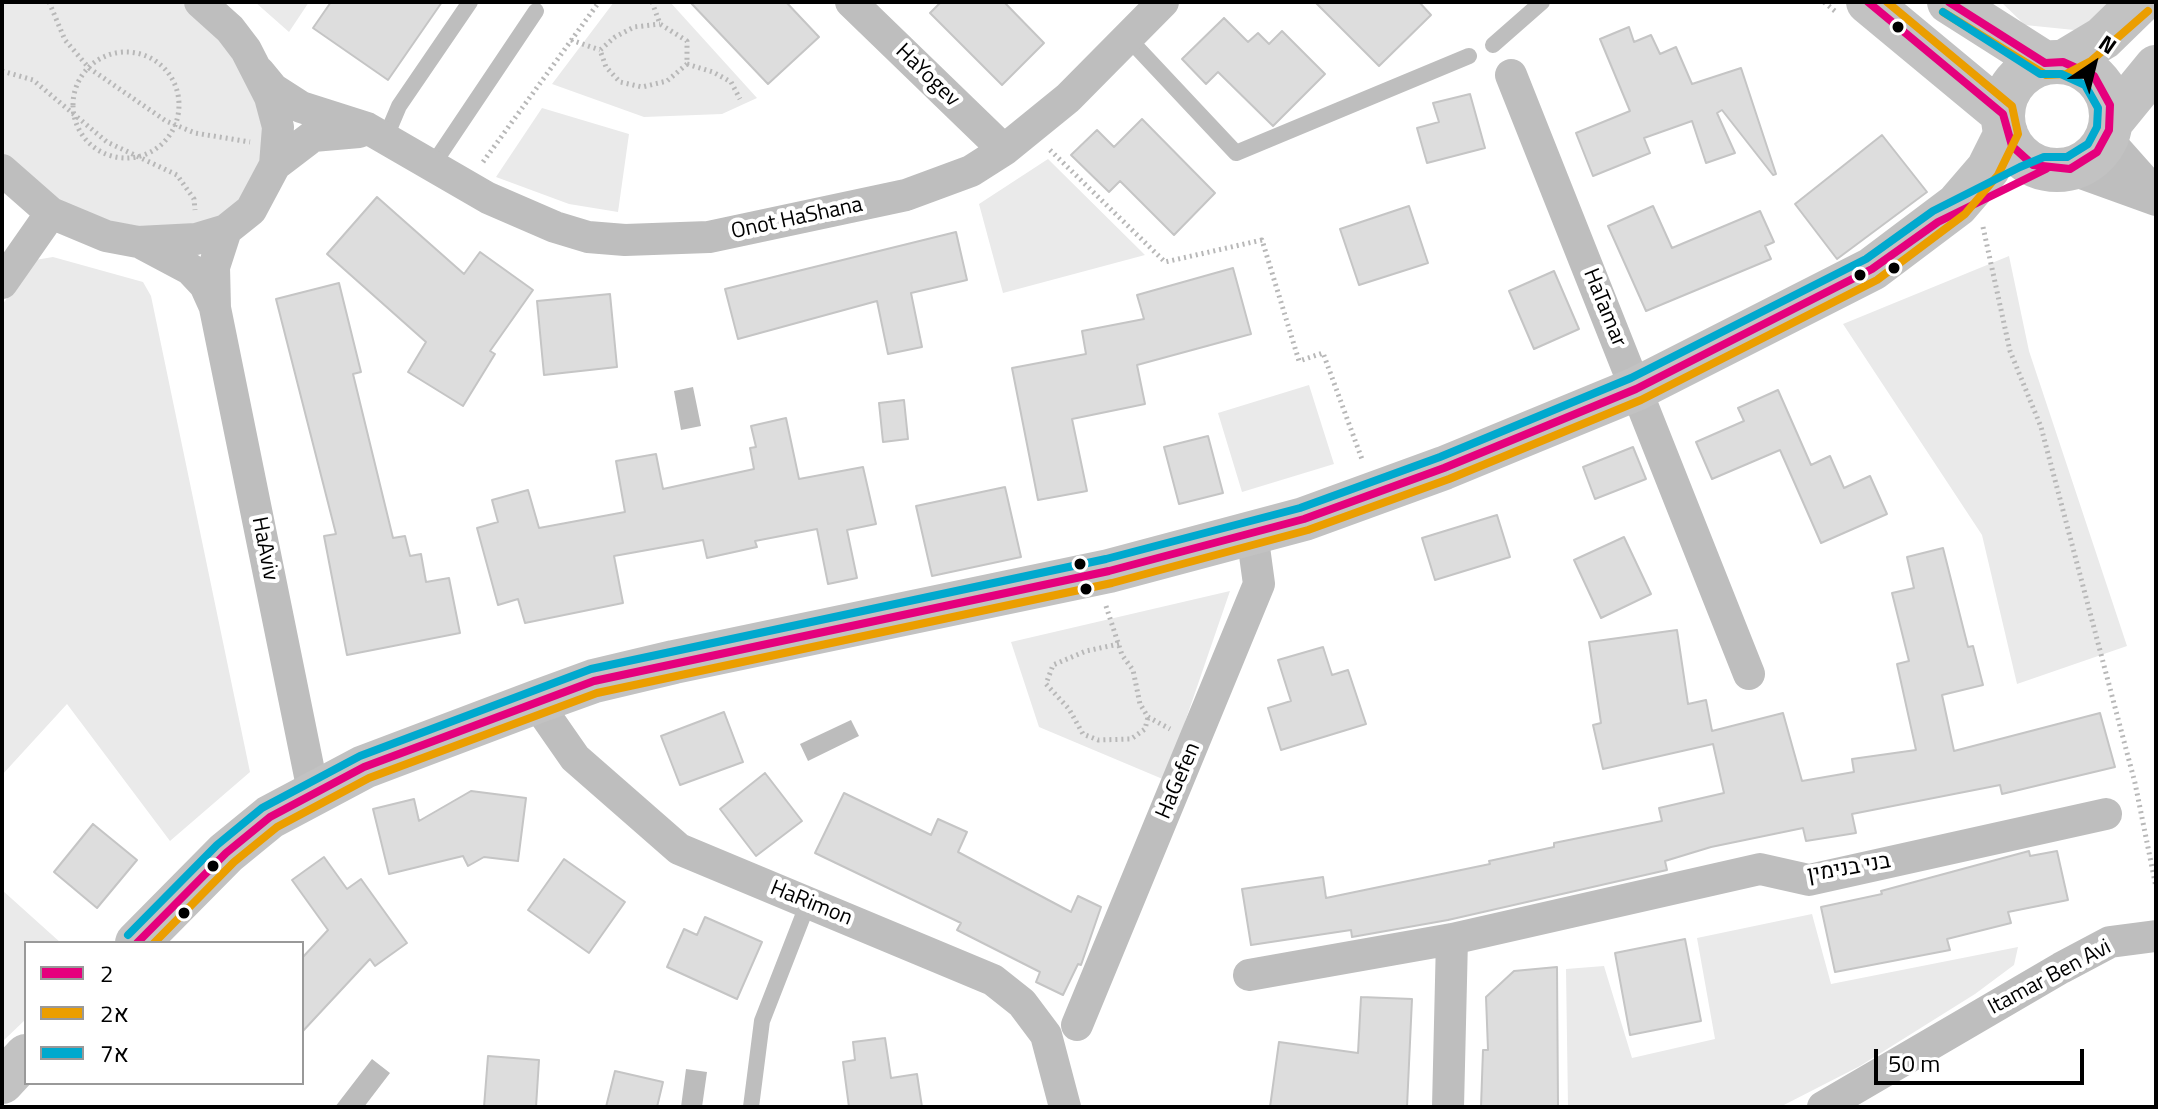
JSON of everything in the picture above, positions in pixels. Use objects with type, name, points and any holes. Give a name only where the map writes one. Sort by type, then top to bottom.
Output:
[{"type":"street","points":[[2,170],[51,213],[91,231],[138,242],[196,239],[212,227],[251,210],[278,127],[259,72],[230,29],[200,2]]},
{"type":"street","name":"HaYogev","points":[[851,2],[1016,140]]},
{"type":"street","name":"Onot HaShana","points":[[259,72],[273,89],[301,107],[345,118],[519,213],[588,237],[625,240],[695,238],[745,231],[906,195],[971,171],[1068,98],[1163,2]]},
{"type":"street","points":[[1868,2],[2004,123],[2021,156],[2156,200]]},
{"type":"street","points":[[1949,2],[2054,63],[2086,71],[2104,89],[2110,105],[2109,130],[2156,194]]},
{"type":"street","points":[[139,941],[226,853],[270,817],[313,791],[364,767],[536,702],[594,681],[674,662],[1109,571],[1252,533],[1375,494],[1636,389],[1872,269],[1938,222],[1974,187],[2004,123],[2011,87],[2020,76],[2103,38],[2140,2]]},
{"type":"street","points":[[1938,222],[2058,169],[2085,162],[2156,67]]},
{"type":"street","name":"HaTamar","points":[[1511,75],[1749,674]]},
{"type":"street","name":"Onot HaShana","points":[[268,154],[326,132],[360,132],[385,139]]},
{"type":"street","points":[[2,283],[51,213]]},
{"type":"street","name":"HaAviv","points":[[212,227],[215,308],[313,791]]},
{"type":"street","name":"HaAviv","points":[[138,242],[190,269],[205,285],[215,308]]},
{"type":"street","name":"HaGefen","points":[[1077,1025],[1259,584],[1252,533]]},
{"type":"street","name":"HaRimon","points":[[536,702],[575,758],[679,849],[955,961],[1003,988],[1022,1003],[1046,1035],[1065,1107]]},
{"type":"street","name":"בני בנימין","points":[[1249,975],[1452,939],[1760,869],[1809,880],[2106,814]]},
{"type":"street","name":"Itamar Ben Avi","points":[[1823,1107],[2110,942],[2156,936]]},
{"type":"street","points":[[1448,1107],[1452,939]]},
{"type":"street","points":[[2,1064],[24,1056]]},
{"type":"street","points":[[2,1082],[24,1057]]},
{"type":"lane","points":[[385,139],[399,106],[470,2]]},
{"type":"lane","points":[[1493,45],[1542,2]]},
{"type":"lane","points":[[432,166],[536,11]]},
{"type":"lane","points":[[1128,38],[1236,153],[1469,56]]},
{"type":"lane","points":[[751,1107],[762,1021],[808,903]]},
{"type":"path","points":[[49,2],[65,40],[89,68],[175,125],[268,154]]},
{"type":"path","points":[[466,186],[599,2]]},
{"type":"path","points":[[600,50],[606,67],[620,82],[642,87],[667,81],[687,64],[687,41],[660,24],[652,2]]},
{"type":"path","points":[[600,50],[634,27],[660,24]]},
{"type":"path","points":[[571,40],[600,50]]},
{"type":"path","points":[[125,52],[143,55],[159,64],[172,79],[179,96],[175,125],[161,147],[137,157],[110,156],[93,147],[77,127],[73,111],[75,90],[89,68],[106,56],[125,52]]},
{"type":"path","points":[[687,64],[713,72],[731,82],[740,99]]},
{"type":"path","points":[[2,71],[33,80],[107,142],[177,175],[186,184],[212,227]]},
{"type":"path","points":[[1016,140],[1165,262],[1262,240],[1299,361],[1323,353],[1375,494]]},
{"type":"path","points":[[1978,202],[2010,351],[2041,427],[2135,783],[2156,887]]},
{"type":"path","points":[[1102,593],[1119,644],[1122,655],[1133,670],[1140,704],[1148,717],[1145,729],[1131,739],[1098,740],[1083,734],[1069,709],[1049,690],[1047,675],[1053,665],[1065,658],[1119,644]]},
{"type":"shaded area","points":[[2,2],[181,2],[208,23],[237,56],[266,128],[264,162],[242,202],[221,219],[165,231],[81,216],[19,173],[2,153]]},
{"type":"shaded area","points":[[255,2],[309,2],[289,32]]},
{"type":"shaded area","points":[[614,2],[670,2],[757,98],[722,114],[644,117],[552,84]]},
{"type":"shaded area","points":[[2001,2],[2118,2],[2084,31],[2025,25]]},
{"type":"shaded area","points":[[542,108],[629,134],[618,212],[569,204],[496,177]]},
{"type":"shaded area","points":[[1048,159],[1145,255],[1003,293],[979,204]]},
{"type":"shaded area","points":[[2009,256],[2029,351],[2127,646],[2017,684],[1982,535],[1843,324]]},
{"type":"shaded area","points":[[53,257],[143,282],[151,296],[250,772],[170,841],[67,704],[2,775],[2,305],[35,260]]},
{"type":"shaded area","points":[[1309,385],[1334,464],[1242,492],[1218,413]]},
{"type":"shaded area","points":[[693,387],[701,426],[681,430],[674,391]]},
{"type":"shaded area","points":[[1230,591],[1165,780],[1039,727],[1011,642]]},
{"type":"shaded area","points":[[851,720],[859,736],[808,761],[800,744]]},
{"type":"shaded area","points":[[2,890],[59,941],[24,941],[24,1021],[2,1042]]},
{"type":"shaded area","points":[[1812,914],[1831,984],[2018,947],[2014,965],[1975,994],[1860,1066],[1780,1107],[1568,1107],[1566,969],[1604,966],[1632,1058],[1715,1039],[1697,938]]},
{"type":"shaded area","points":[[372,1059],[390,1073],[364,1107],[335,1107]]},
{"type":"shaded area","points":[[686,1069],[707,1072],[702,1107],[681,1107]]},
{"type":"building","points":[[331,2],[442,2],[388,80],[313,28]]},
{"type":"building","points":[[690,2],[786,2],[819,37],[768,84]]},
{"type":"building","points":[[941,2],[1004,2],[1044,43],[1002,85],[930,13]]},
{"type":"building","points":[[1315,2],[1419,2],[1431,15],[1379,66]]},
{"type":"building","points":[[1224,18],[1248,42],[1258,33],[1269,44],[1282,31],[1325,74],[1273,126],[1218,72],[1206,84],[1182,59]]},
{"type":"building","points":[[1629,27],[1634,42],[1651,35],[1660,54],[1676,47],[1692,84],[1741,68],[1776,174],[1773,175],[1722,110],[1717,113],[1735,153],[1706,163],[1692,121],[1644,138],[1650,153],[1593,176],[1576,133],[1630,111],[1600,39]]},
{"type":"building","points":[[1470,94],[1485,148],[1427,163],[1417,128],[1439,122],[1433,103]]},
{"type":"building","points":[[1142,119],[1215,193],[1174,235],[1120,181],[1109,192],[1071,155],[1097,130],[1114,147]]},
{"type":"building","points":[[1882,135],[1927,192],[1837,259],[1795,204]]},
{"type":"building","points":[[377,197],[464,274],[480,252],[533,290],[490,351],[495,354],[463,406],[408,372],[426,342],[327,254]]},
{"type":"building","points":[[1409,206],[1428,263],[1359,285],[1340,229]]},
{"type":"building","points":[[1653,206],[1672,248],[1760,211],[1774,242],[1765,246],[1771,259],[1646,311],[1608,226]]},
{"type":"building","points":[[956,232],[967,280],[911,293],[922,347],[888,354],[877,301],[738,339],[725,289]]},
{"type":"building","points":[[1233,268],[1251,334],[1137,365],[1145,404],[1072,419],[1087,491],[1038,500],[1012,368],[1086,354],[1082,331],[1144,319],[1137,295]]},
{"type":"building","points":[[1554,271],[1579,329],[1534,349],[1509,291]]},
{"type":"building","points":[[339,283],[361,372],[353,374],[393,538],[405,536],[410,556],[421,554],[426,582],[449,578],[460,633],[347,655],[324,536],[336,534],[276,299]]},
{"type":"building","points":[[610,294],[617,367],[544,375],[537,301]]},
{"type":"building","points":[[1778,390],[1811,465],[1830,456],[1844,488],[1870,476],[1887,514],[1821,543],[1780,450],[1712,479],[1696,442],[1744,421],[1738,408]]},
{"type":"building","points":[[904,400],[908,439],[883,442],[879,403]]},
{"type":"building","points":[[786,418],[799,479],[863,467],[876,524],[847,530],[857,578],[828,584],[817,529],[755,541],[757,547],[707,558],[703,540],[614,556],[623,603],[525,623],[518,599],[498,605],[477,528],[498,522],[492,500],[528,490],[539,528],[625,512],[616,461],[656,454],[663,489],[754,469],[750,448],[756,447],[751,426]]},
{"type":"building","points":[[1208,436],[1223,493],[1179,504],[1164,447]]},
{"type":"building","points":[[1633,447],[1646,479],[1595,499],[1583,467]]},
{"type":"building","points":[[1005,487],[1021,557],[932,576],[916,506]]},
{"type":"building","points":[[1497,515],[1510,557],[1435,580],[1422,538]]},
{"type":"building","points":[[1624,537],[1651,594],[1601,618],[1574,560]]},
{"type":"building","points":[[1943,548],[1968,647],[1973,646],[1983,685],[1942,695],[1954,751],[2100,713],[2115,767],[2002,794],[2000,785],[1852,814],[1856,833],[1806,841],[1803,828],[1711,847],[1665,861],[1667,870],[1448,920],[1352,937],[1351,930],[1251,945],[1242,889],[1323,877],[1326,898],[1490,864],[1489,861],[1554,847],[1554,843],[1662,821],[1659,808],[1724,793],[1713,744],[1603,769],[1593,725],[1601,723],[1589,642],[1677,630],[1688,704],[1706,700],[1712,731],[1783,713],[1802,781],[1854,772],[1852,759],[1916,750],[1897,664],[1909,661],[1892,593],[1914,588],[1907,557]]},
{"type":"building","points":[[1323,647],[1332,675],[1348,670],[1366,724],[1281,750],[1268,708],[1291,701],[1278,660]]},
{"type":"building","points":[[724,712],[743,762],[680,785],[661,736]]},
{"type":"building","points":[[765,773],[802,821],[756,856],[720,809]]},
{"type":"building","points":[[471,791],[526,798],[518,861],[484,857],[468,866],[463,856],[389,874],[373,809],[414,799],[419,821]]},
{"type":"building","points":[[844,793],[931,835],[938,819],[967,832],[958,852],[1071,912],[1078,896],[1101,907],[1081,965],[1078,964],[1063,995],[1036,982],[1040,972],[957,930],[961,923],[815,853]]},
{"type":"building","points":[[93,824],[137,860],[97,908],[54,872]]},
{"type":"building","points":[[2029,851],[2030,856],[2057,851],[2068,900],[2008,912],[2011,923],[1947,939],[1950,950],[1835,972],[1821,907],[1882,894],[1881,891]]},
{"type":"building","points":[[324,857],[347,889],[361,879],[407,943],[375,966],[370,959],[304,1030],[304,956],[328,930],[292,880]]},
{"type":"building","points":[[564,859],[625,902],[589,953],[528,910]]},
{"type":"building","points":[[705,917],[762,942],[737,999],[667,967],[684,929],[697,935]]},
{"type":"building","points":[[1685,939],[1701,1021],[1630,1035],[1615,953]]},
{"type":"building","points":[[1557,967],[1558,1107],[1481,1107],[1483,1050],[1488,1050],[1486,997],[1514,971]]},
{"type":"building","points":[[1361,997],[1412,999],[1407,1107],[1270,1107],[1279,1042],[1358,1053]]},
{"type":"building","points":[[885,1038],[891,1078],[917,1074],[922,1107],[849,1107],[843,1062],[855,1060],[853,1042]]},
{"type":"building","points":[[488,1056],[539,1060],[536,1107],[484,1107]]},
{"type":"building","points":[[615,1071],[663,1082],[657,1107],[606,1107]]},
{"type":"transit line","name":"2","points":[[1868,2],[2003,114],[2012,146],[2033,165],[2070,169],[2097,152],[2109,130],[2110,105],[2094,76],[2063,62],[2045,63],[1949,2]]},
{"type":"transit line","name":"2א","points":[[156,941],[234,862],[277,827],[369,778],[597,693],[1112,583],[1308,530],[1449,479],[1641,400],[1877,280],[1965,214],[1998,175],[2018,134],[2012,106],[1887,2]]},
{"type":"transit line","name":"2א","points":[[1943,12],[2046,75],[2066,74],[2091,61],[2148,11]]},
{"type":"transit line","name":"7א","points":[[128,935],[217,845],[262,808],[360,756],[591,669],[1106,559],[1300,508],[1440,457],[1631,378],[1866,259],[1933,211],[2020,167],[2044,157],[2067,157],[2088,144],[2097,127],[2098,108],[2085,85],[2061,74],[2040,74],[1943,12]]},
{"type":"transit line","name":"2","points":[[139,941],[226,853],[270,817],[364,767],[594,681],[1109,571],[1304,519],[1444,468],[1636,389],[1872,269],[1938,222],[2046,169]]}]
